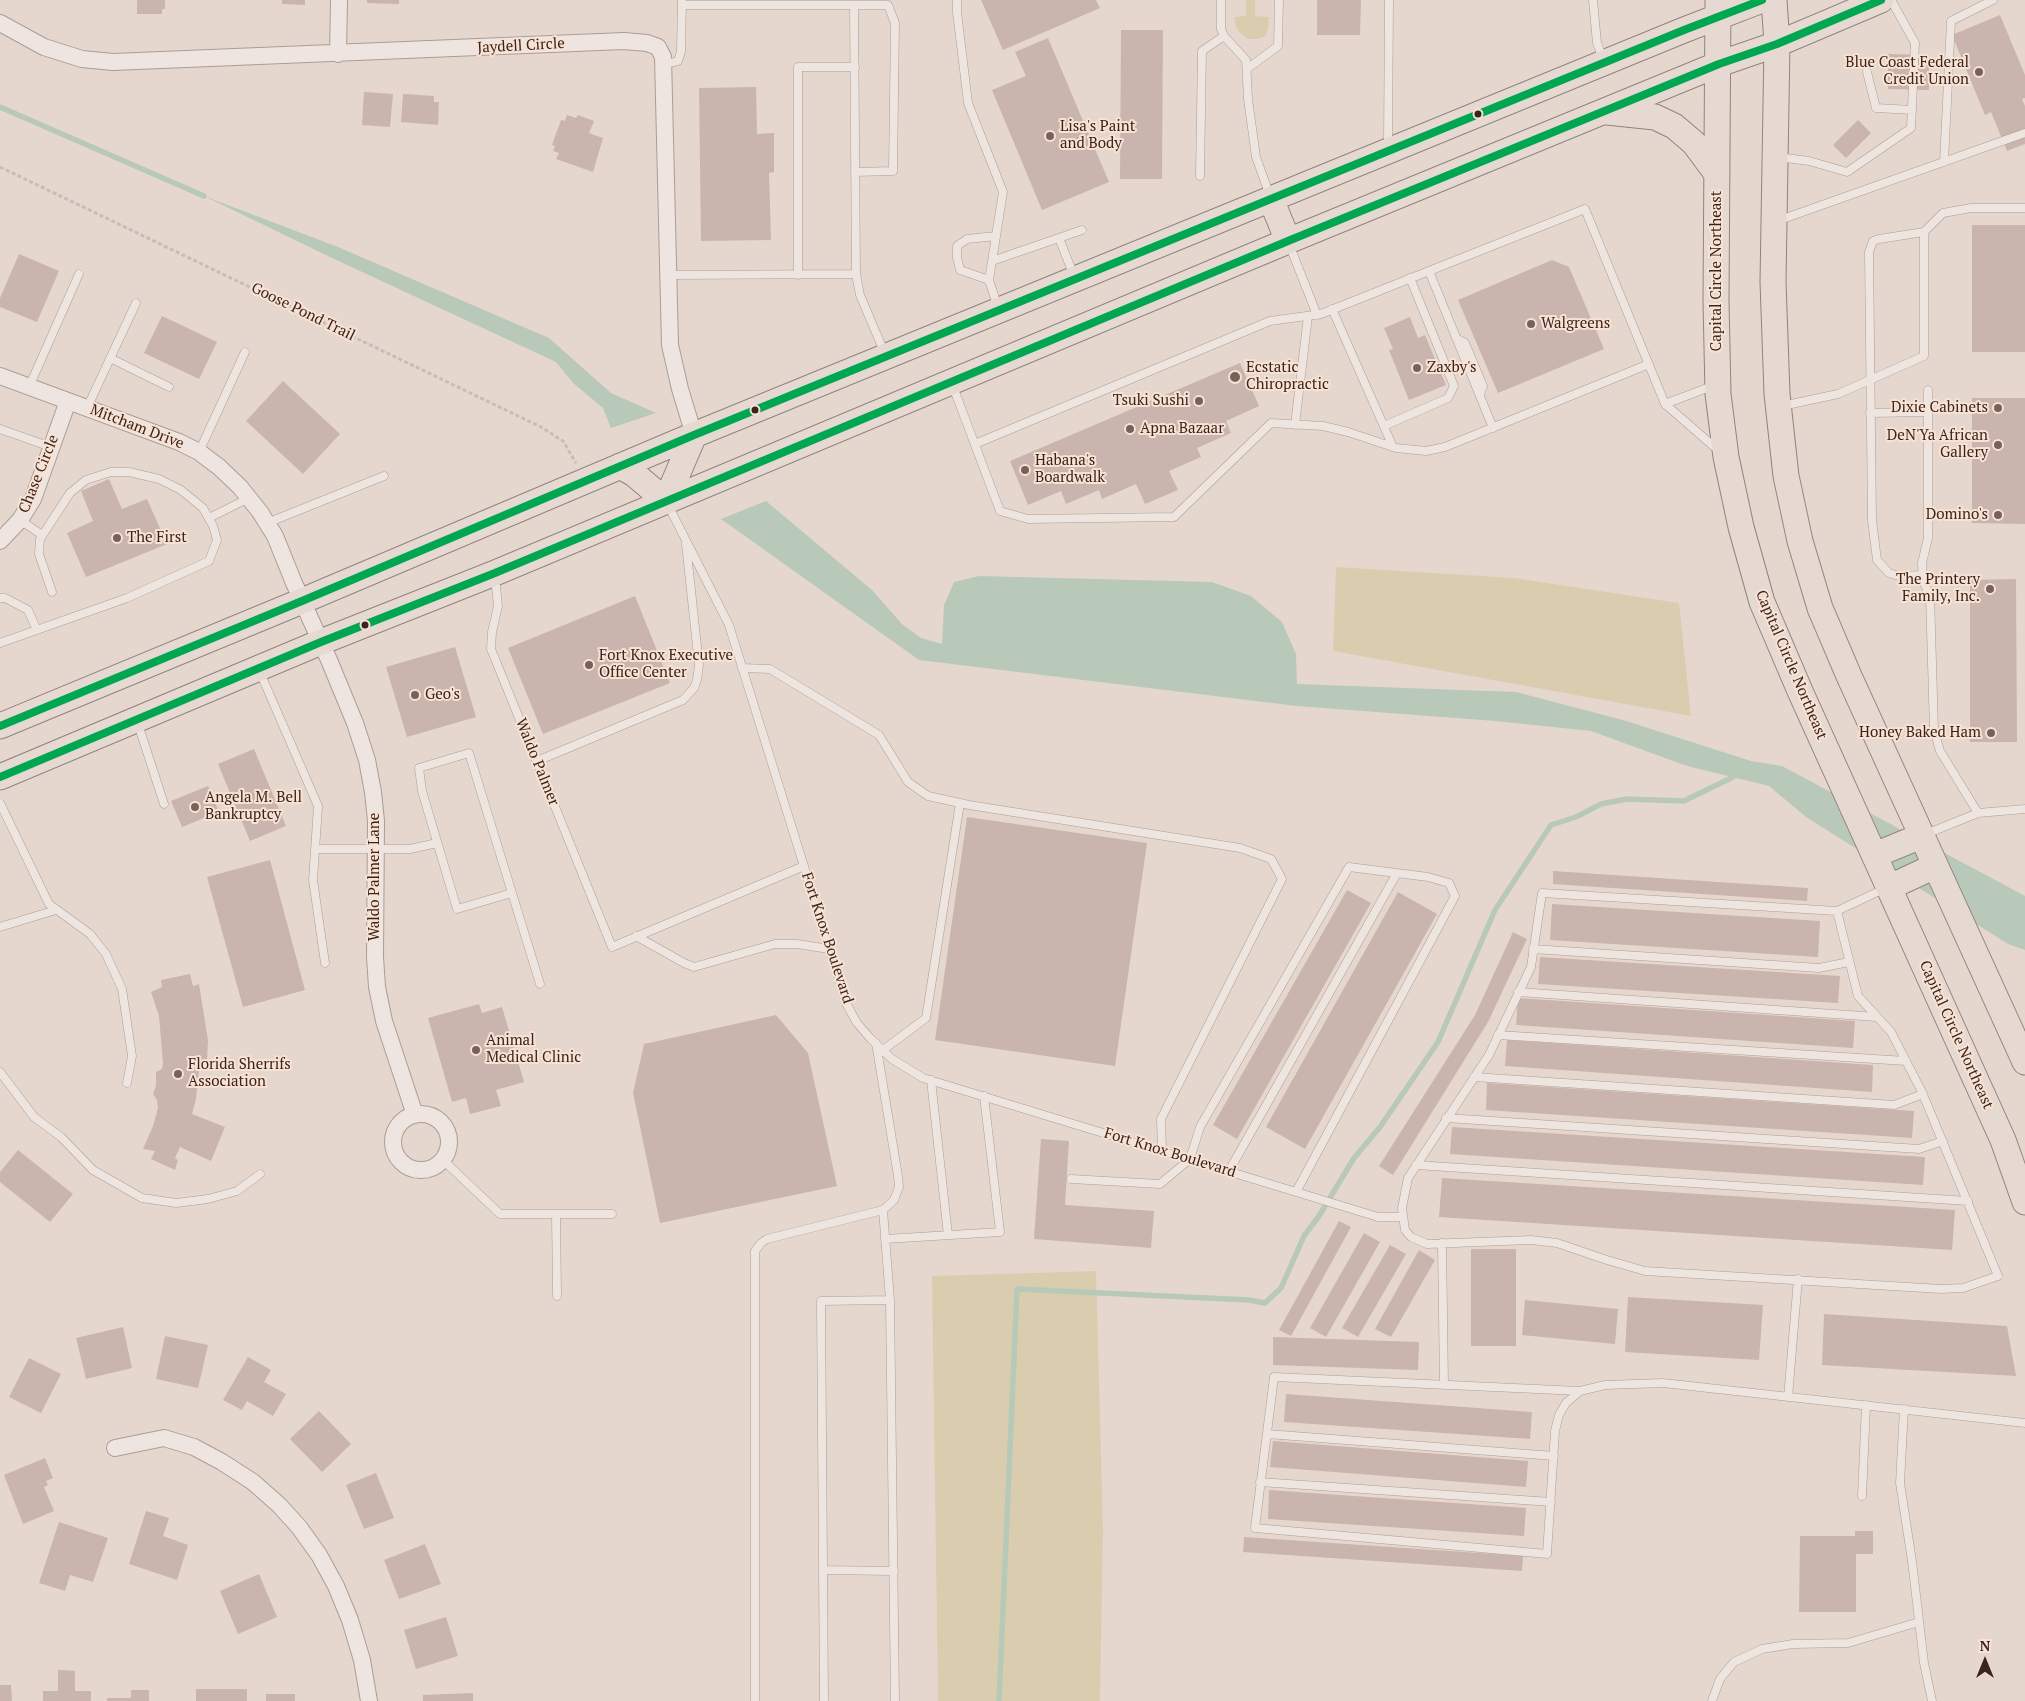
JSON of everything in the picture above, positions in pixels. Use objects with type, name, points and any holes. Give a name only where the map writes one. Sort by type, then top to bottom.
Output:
[{"type":"main road","points":[[0,726],[302,601],[694,435],[1604,62],[1718,8],[1762,0]]},
{"type":"main road","points":[[1774,0],[1777,44],[1773,282],[1779,406],[1786,476],[1800,541],[1820,608],[1921,836],[2025,1062]]},
{"type":"main road","points":[[0,776],[321,642],[494,573],[1288,241],[1719,64],[1777,44],[1881,0]]},
{"type":"main road","name":"Capital Circle Northeast","points":[[1718,8],[1717,384],[1726,457],[1741,527],[1762,602],[1800,691],[2003,1140],[2025,1202]]},
{"type":"main road","points":[[1604,111],[1655,117],[1674,126],[1694,143],[1717,174]]},
{"type":"main road","points":[[1271,199],[1288,241]]},
{"type":"main road","points":[[666,501],[694,435]]},
{"type":"main road","points":[[620,466],[634,474],[666,501]]},
{"type":"main road","points":[[1875,855],[1921,836]]},
{"type":"main road","points":[[1890,887],[1935,866]]},
{"type":"street","points":[[338,54],[339,0]]},
{"type":"street","name":"Jaydell Circle","points":[[0,23],[44,48],[82,59],[113,62],[624,41],[647,43],[658,48],[663,57],[670,345],[694,435]]},
{"type":"street","name":"Mitcham Drive","points":[[0,376],[179,442],[199,452],[219,467],[249,498],[275,536],[321,642]]},
{"type":"street","name":"Chase Circle","points":[[0,541],[20,520],[33,499],[68,401]]},
{"type":"street","name":"Waldo Palmer Lane","points":[[321,642],[355,723],[367,760],[374,792],[376,850],[375,957],[377,987],[384,1021],[415,1115]]},
{"type":"street","points":[[415,1115],[426,1115],[436,1118],[443,1125],[448,1134],[449,1145],[443,1160],[435,1167],[415,1170],[405,1166],[398,1159],[393,1142],[395,1132],[406,1118],[415,1115]]},
{"type":"street","points":[[115,1448],[164,1438],[194,1447],[253,1482],[279,1505],[299,1527],[314,1548],[336,1586],[350,1620],[360,1652],[369,1701]]},
{"type":"lane","points":[[957,0],[968,103],[1003,192],[989,280],[999,310]]},
{"type":"lane","points":[[1221,0],[1221,29],[1224,36],[1246,60],[1248,99],[1256,157],[1271,199]]},
{"type":"lane","points":[[1247,69],[1278,46],[1279,0]]},
{"type":"lane","points":[[1388,151],[1389,0]]},
{"type":"lane","points":[[1593,0],[1597,43],[1604,62]]},
{"type":"lane","points":[[1776,157],[1808,161],[1847,172],[1911,128],[1915,43],[1892,0]]},
{"type":"lane","points":[[1971,0],[1974,9]]},
{"type":"lane","points":[[1944,162],[1951,21],[1993,0]]},
{"type":"lane","points":[[663,65],[678,61],[681,52],[682,3],[888,6],[895,23],[893,171],[855,172]]},
{"type":"lane","points":[[854,6],[856,274],[860,295],[886,356]]},
{"type":"lane","points":[[1200,176],[1202,51],[1224,36]]},
{"type":"lane","points":[[798,274],[798,67],[855,67]]},
{"type":"lane","points":[[1867,72],[1876,108],[1912,110]]},
{"type":"lane","points":[[1775,221],[2025,134]]},
{"type":"lane","points":[[1922,575],[1898,576],[1889,573],[1877,560],[1872,520],[1869,252],[1873,241],[1924,232],[1943,213],[1971,208],[2025,208]]},
{"type":"lane","points":[[975,444],[1270,321],[1317,315],[1585,209],[1666,404],[1726,457]]},
{"type":"lane","points":[[992,262],[1082,230]]},
{"type":"lane","points":[[1779,406],[1838,394],[1924,356],[1924,232]]},
{"type":"lane","points":[[989,280],[960,270],[956,257],[957,246],[967,239],[996,236]]},
{"type":"lane","points":[[1059,238],[1076,279]]},
{"type":"lane","points":[[1288,241],[1317,315]]},
{"type":"lane","points":[[1429,271],[1456,338],[1465,343],[1483,386],[1480,394],[1493,428]]},
{"type":"lane","points":[[29,387],[79,274]]},
{"type":"lane","points":[[668,275],[856,274]]},
{"type":"lane","points":[[1384,426],[1448,398],[1454,386],[1410,278]]},
{"type":"lane","points":[[87,408],[136,302]]},
{"type":"lane","points":[[1332,309],[1393,447]]},
{"type":"lane","points":[[1295,425],[1308,316]]},
{"type":"lane","points":[[199,452],[245,352]]},
{"type":"lane","points":[[110,358],[169,387]]},
{"type":"lane","points":[[952,382],[1000,511],[1028,520],[1174,516],[1271,423],[1323,426],[1393,447],[1426,451],[1445,448],[1649,364]]},
{"type":"lane","points":[[1666,404],[1717,384]]},
{"type":"lane","points":[[1928,390],[1928,538],[1922,563],[1922,581],[1930,596],[1934,730],[1940,751],[1978,813]]},
{"type":"lane","points":[[1870,413],[1928,412]]},
{"type":"lane","points":[[0,429],[51,447]]},
{"type":"lane","points":[[0,643],[127,598],[209,561],[217,540],[209,518],[203,508],[181,490],[147,476],[129,472],[111,472],[86,480],[70,493],[40,539],[39,554],[52,592]]},
{"type":"lane","points":[[267,523],[384,476]]},
{"type":"lane","points":[[209,518],[249,498]]},
{"type":"lane","name":"Fort Knox Boulevard","points":[[666,501],[728,625],[847,1004],[857,1023],[892,1059],[923,1078],[1378,1217],[1403,1217]]},
{"type":"lane","points":[[20,520],[42,535]]},
{"type":"lane","points":[[537,760],[683,700],[694,688],[698,680],[699,665],[686,539]]},
{"type":"lane","name":"Waldo Palmer","points":[[494,573],[498,606],[492,632],[491,649],[612,946],[636,936]]},
{"type":"lane","points":[[0,598],[6,598],[28,610],[37,630]]},
{"type":"lane","points":[[258,668],[318,806],[313,880],[325,962]]},
{"type":"lane","points":[[742,668],[770,669],[871,730],[879,736],[908,782],[928,796],[960,803],[1240,848],[1271,859],[1282,879],[1161,1119],[1162,1150]]},
{"type":"lane","points":[[136,720],[164,804]]},
{"type":"lane","points":[[512,893],[457,909],[422,791],[419,768],[469,753],[540,984]]},
{"type":"lane","points":[[0,803],[49,904],[90,934],[106,954],[122,989],[132,1056],[127,1083]]},
{"type":"lane","points":[[883,1050],[926,1018],[960,803]]},
{"type":"lane","points":[[1921,836],[1978,813],[2025,809]]},
{"type":"lane","points":[[315,849],[410,850],[437,843]]},
{"type":"lane","points":[[636,936],[804,866]]},
{"type":"lane","points":[[1071,1180],[1160,1184],[1190,1159],[1200,1127],[1348,867],[1428,877],[1449,883],[1455,896],[1296,1192]]},
{"type":"lane","points":[[1229,1171],[1397,873]]},
{"type":"lane","points":[[1837,911],[1858,996],[1891,1032],[1923,1094],[1998,1276],[1963,1288],[1942,1289],[1645,1271],[1557,1243],[1531,1240],[1427,1244],[1411,1237],[1405,1230],[1402,1208],[1408,1178],[1489,1055],[1530,967],[1542,894],[1837,911],[1890,887]]},
{"type":"lane","points":[[0,927],[56,910]]},
{"type":"lane","points":[[636,936],[684,964],[694,967],[775,944],[797,944],[829,948]]},
{"type":"lane","points":[[1533,949],[1819,968],[1850,962]]},
{"type":"lane","points":[[1518,992],[1876,1017]]},
{"type":"lane","points":[[1498,1034],[1906,1061]]},
{"type":"lane","points":[[755,1701],[755,1251],[767,1239],[883,1210],[894,1200],[899,1187],[876,1043]]},
{"type":"lane","points":[[0,1072],[34,1117],[61,1137],[93,1170],[142,1198],[176,1203],[208,1199],[238,1190],[260,1174]]},
{"type":"lane","points":[[1474,1076],[1894,1104],[1923,1094]]},
{"type":"lane","points":[[931,1080],[948,1235]]},
{"type":"lane","points":[[885,1239],[1000,1232],[984,1096]]},
{"type":"lane","points":[[1446,1118],[1919,1149],[1943,1141]]},
{"type":"lane","points":[[443,1160],[500,1214],[612,1214]]},
{"type":"lane","points":[[1416,1165],[1968,1201]]},
{"type":"lane","points":[[883,1210],[890,1300],[895,1701]]},
{"type":"lane","points":[[556,1214],[557,1296]]},
{"type":"lane","points":[[1442,1243],[1444,1385]]},
{"type":"lane","points":[[1788,1397],[1798,1279]]},
{"type":"lane","points":[[824,1701],[820,1301],[890,1300]]},
{"type":"lane","points":[[1580,1391],[1566,1403],[1559,1415],[1555,1431],[1548,1554],[1254,1528],[1274,1377],[1580,1391],[1605,1385],[1663,1383],[2025,1422]]},
{"type":"lane","points":[[1862,1496],[1866,1405]]},
{"type":"lane","points":[[1904,1410],[1900,1483],[1924,1663],[1932,1701]]},
{"type":"lane","points":[[1267,1434],[1554,1456]]},
{"type":"lane","points":[[1260,1482],[1551,1502]]},
{"type":"lane","points":[[823,1570],[894,1571]]},
{"type":"lane","points":[[1712,1701],[1720,1679],[1734,1662],[1762,1648],[1793,1644],[1848,1643],[1919,1622]]},
{"type":"path","name":"Goose Pond Trail","points":[[0,167],[541,427],[562,441],[586,480]]},
{"type":"shaded area","points":[[1246,0],[1255,0],[1255,16],[1269,17],[1268,30],[1265,36],[1259,39],[1248,39],[1239,32],[1235,24],[1234,17],[1246,16]]},
{"type":"shaded area","points":[[204,196],[338,247],[549,338],[611,393],[656,413],[611,428],[603,408],[573,383],[556,362]]},
{"type":"shaded area","points":[[766,501],[872,590],[902,624],[921,638],[942,644],[944,605],[954,582],[979,576],[1212,582],[1251,596],[1282,622],[1296,654],[1297,684],[1516,692],[1623,720],[1751,761],[1782,766],[2025,896],[2025,950],[2008,944],[1806,817],[1769,786],[1687,766],[1591,731],[1495,721],[1297,706],[919,660],[721,519]]},
{"type":"shaded area","points":[[1336,567],[1514,578],[1679,603],[1691,716],[1333,651]]},
{"type":"shaded area","points":[[1096,1271],[1103,1529],[1100,1701],[938,1701],[932,1276]]},
{"type":"building","points":[[137,0],[165,0],[165,9],[162,9],[162,14],[137,14]]},
{"type":"building","points":[[282,0],[305,0],[305,5],[282,4]]},
{"type":"building","points":[[367,0],[399,0],[399,4],[367,3]]},
{"type":"building","points":[[981,0],[1096,0],[1100,8],[1003,50]]},
{"type":"building","points":[[1317,0],[1361,0],[1360,35],[1317,35]]},
{"type":"building","points":[[2000,15],[2025,75],[2025,98],[2022,99],[2025,106],[2025,144],[2007,151],[1991,112],[1985,115],[1952,35]]},
{"type":"building","points":[[1121,30],[1163,30],[1162,179],[1120,179]]},
{"type":"building","name":"Lisa's Paint and Body","points":[[1048,38],[1109,182],[1042,210],[992,90],[1026,76],[1015,52]]},
{"type":"building","points":[[1888,54],[1929,55],[1929,90],[1888,89]]},
{"type":"building","points":[[756,87],[757,134],[774,133],[774,172],[769,173],[771,240],[701,241],[699,88]]},
{"type":"building","points":[[364,92],[393,94],[390,127],[362,125]]},
{"type":"building","points":[[403,94],[434,96],[434,102],[439,102],[438,125],[401,122]]},
{"type":"building","points":[[567,115],[576,118],[578,115],[594,121],[589,133],[603,138],[593,172],[556,159],[559,153],[553,151],[555,146],[552,145],[561,120],[565,121]]},
{"type":"building","points":[[1858,120],[1871,133],[1846,158],[1833,145]]},
{"type":"building","points":[[1972,225],[2025,225],[2025,352],[1972,352]]},
{"type":"building","points":[[19,254],[59,271],[37,322],[0,307],[0,298]]},
{"type":"building","name":"Walgreens","points":[[1552,260],[1569,267],[1604,349],[1498,393],[1458,300]]},
{"type":"building","points":[[162,316],[217,342],[199,379],[144,353]]},
{"type":"building","name":"Zaxby's","points":[[1410,317],[1418,338],[1425,335],[1446,385],[1409,400],[1389,350],[1393,349],[1384,328]]},
{"type":"building","points":[[1240,363],[1259,406],[1226,421],[1231,433],[1197,448],[1201,457],[1169,471],[1178,490],[1145,504],[1136,484],[1102,499],[1099,490],[1066,504],[1061,491],[1028,505],[1010,461]]},
{"type":"building","points":[[283,381],[340,434],[303,474],[246,421]]},
{"type":"building","points":[[1972,398],[2025,398],[2025,524],[1972,523]]},
{"type":"building","name":"The First","points":[[109,479],[122,509],[147,499],[167,544],[86,577],[67,533],[93,521],[81,491]]},
{"type":"building","points":[[2016,579],[2017,742],[1970,742],[1970,580]]},
{"type":"building","name":"Fort Knox Executive Office Center","points":[[635,596],[670,683],[543,734],[508,648]]},
{"type":"building","points":[[455,647],[476,717],[407,737],[386,667]]},
{"type":"building","points":[[254,749],[286,826],[250,841],[218,764]]},
{"type":"building","name":"Angela M. Bell Bankruptcy","points":[[208,786],[219,812],[182,827],[171,801]]},
{"type":"building","points":[[967,817],[1147,843],[1115,1066],[935,1040]]},
{"type":"building","points":[[270,860],[305,990],[243,1007],[207,877]]},
{"type":"building","points":[[1553,871],[1808,888],[1807,901],[1553,884]]},
{"type":"building","points":[[1347,890],[1371,903],[1237,1139],[1213,1125]]},
{"type":"building","points":[[1398,892],[1437,914],[1305,1149],[1266,1127]]},
{"type":"building","points":[[1552,904],[1820,921],[1818,957],[1550,940]]},
{"type":"building","points":[[1513,932],[1527,939],[1488,1022],[1393,1175],[1379,1166],[1475,1015]]},
{"type":"building","points":[[1540,957],[1840,976],[1838,1003],[1538,984]]},
{"type":"building","name":"Florida Sherrifs Association","points":[[190,974],[193,986],[199,984],[208,1040],[207,1061],[200,1062],[196,1099],[192,1114],[225,1127],[211,1161],[180,1147],[175,1158],[178,1160],[175,1170],[151,1159],[155,1151],[143,1149],[158,1108],[157,1100],[153,1094],[156,1086],[156,1072],[162,1069],[163,1063],[159,1016],[151,992],[162,987],[161,980]]},
{"type":"building","points":[[1518,998],[1855,1021],[1853,1048],[1516,1025]]},
{"type":"building","name":"Animal Medical Clinic","points":[[479,1004],[482,1013],[502,1007],[524,1082],[496,1090],[501,1106],[470,1114],[466,1098],[452,1102],[428,1018]]},
{"type":"building","points":[[776,1015],[808,1053],[837,1186],[660,1223],[633,1093],[644,1044]]},
{"type":"building","points":[[1507,1040],[1873,1065],[1872,1092],[1505,1066]]},
{"type":"building","points":[[1487,1083],[1914,1111],[1912,1138],[1486,1110]]},
{"type":"building","points":[[1452,1127],[1925,1157],[1923,1185],[1450,1154]]},
{"type":"building","points":[[1041,1139],[1069,1141],[1065,1205],[1154,1211],[1151,1248],[1034,1239]]},
{"type":"building","points":[[18,1150],[73,1194],[50,1222],[0,1182],[0,1172]]},
{"type":"building","points":[[1442,1178],[1955,1210],[1952,1250],[1439,1217]]},
{"type":"building","points":[[1339,1221],[1351,1227],[1291,1336],[1279,1330]]},
{"type":"building","points":[[1364,1233],[1380,1242],[1326,1337],[1310,1328]]},
{"type":"building","points":[[1390,1245],[1406,1254],[1358,1337],[1342,1328]]},
{"type":"building","points":[[1471,1249],[1516,1249],[1516,1346],[1471,1346]]},
{"type":"building","points":[[1419,1250],[1435,1260],[1391,1337],[1375,1329]]},
{"type":"building","points":[[1628,1297],[1763,1305],[1759,1360],[1625,1352]]},
{"type":"building","points":[[1525,1300],[1618,1309],[1615,1344],[1522,1335]]},
{"type":"building","points":[[1824,1314],[2007,1326],[2016,1376],[1822,1365]]},
{"type":"building","points":[[123,1327],[132,1368],[86,1379],[76,1338]]},
{"type":"building","points":[[165,1336],[208,1345],[198,1388],[156,1379]]},
{"type":"building","points":[[1273,1337],[1419,1342],[1418,1370],[1273,1365]]},
{"type":"building","points":[[248,1357],[271,1370],[264,1382],[286,1394],[273,1416],[247,1401],[242,1410],[223,1400]]},
{"type":"building","points":[[29,1358],[61,1374],[41,1413],[9,1397]]},
{"type":"building","points":[[1286,1394],[1532,1412],[1530,1439],[1284,1422]]},
{"type":"building","points":[[319,1411],[351,1444],[322,1472],[290,1439]]},
{"type":"building","points":[[1273,1441],[1528,1461],[1526,1487],[1270,1467]]},
{"type":"building","points":[[45,1458],[53,1478],[46,1481],[48,1485],[44,1487],[54,1511],[23,1524],[4,1475]]},
{"type":"building","points":[[376,1473],[394,1518],[364,1529],[346,1485]]},
{"type":"building","points":[[1269,1490],[1526,1508],[1524,1536],[1268,1519]]},
{"type":"building","points":[[146,1511],[169,1518],[163,1536],[188,1545],[177,1580],[129,1564]]},
{"type":"building","points":[[59,1522],[108,1538],[93,1582],[70,1575],[65,1591],[39,1583]]},
{"type":"building","points":[[1855,1531],[1873,1531],[1873,1554],[1856,1554],[1856,1612],[1799,1612],[1800,1536],[1855,1536]]},
{"type":"building","points":[[1244,1537],[1523,1556],[1522,1571],[1243,1552]]},
{"type":"building","points":[[425,1544],[441,1584],[399,1599],[384,1560]]},
{"type":"building","points":[[259,1574],[277,1617],[238,1634],[220,1591]]},
{"type":"building","points":[[446,1617],[458,1656],[416,1669],[404,1630]]},
{"type":"building","points":[[58,1670],[75,1671],[75,1691],[91,1691],[91,1701],[43,1701],[43,1691],[58,1691]]},
{"type":"building","points":[[0,1685],[11,1685],[12,1701],[0,1701]]},
{"type":"building","points":[[196,1689],[247,1689],[247,1701],[196,1701]]},
{"type":"building","points":[[131,1690],[149,1690],[149,1701],[107,1701],[107,1698],[131,1698]]},
{"type":"building","points":[[473,1693],[473,1701],[423,1701],[423,1695]]},
{"type":"building","points":[[266,1694],[295,1694],[295,1701],[266,1701]]},
{"type":"waterway","points":[[0,107],[204,196]]},
{"type":"waterway","points":[[999,1701],[1017,1289],[1249,1300],[1265,1303],[1281,1288],[1304,1236],[1319,1216],[1354,1158],[1380,1127],[1438,1042],[1495,910],[1551,825],[1576,817],[1601,804],[1627,799],[1684,801],[1733,777]]},
{"type":"transit line","points":[[0,726],[302,601],[694,435],[1684,30],[1762,0]]},
{"type":"transit line","points":[[0,777],[321,642],[495,573],[1288,241],[1719,64],[1777,44],[1881,0]]},
{"type":"place","name":"Blue Coast Federal Credit Union","points":[[1979,72]]},
{"type":"place","name":"Lisa's Paint and Body","points":[[1050,136]]},
{"type":"place","name":"Walgreens","points":[[1531,324]]},
{"type":"place","name":"Zaxby's","points":[[1417,368]]},
{"type":"place","name":"Ecstatic Chiropractic","points":[[1235,377]]},
{"type":"place","name":"Tsuki Sushi","points":[[1199,401]]},
{"type":"place","name":"Dixie Cabinets","points":[[1998,408]]},
{"type":"place","name":"Apna Bazaar","points":[[1130,429]]},
{"type":"place","name":"DeN'Ya African Gallery","points":[[1998,445]]},
{"type":"place","name":"Habana's Boardwalk","points":[[1025,470]]},
{"type":"place","name":"Domino's","points":[[1998,515]]},
{"type":"place","name":"The First","points":[[117,538]]},
{"type":"place","name":"The Printery Family, Inc.","points":[[1990,589]]},
{"type":"place","name":"Fort Knox Executive Office Center","points":[[589,665]]},
{"type":"place","name":"Geo's","points":[[415,695]]},
{"type":"place","name":"Honey Baked Ham","points":[[1991,733]]},
{"type":"place","name":"Angela M. Bell Bankruptcy","points":[[195,807]]},
{"type":"place","name":"Animal Medical Clinic","points":[[476,1050]]},
{"type":"place","name":"Florida Sherrifs Association","points":[[178,1074]]}]
